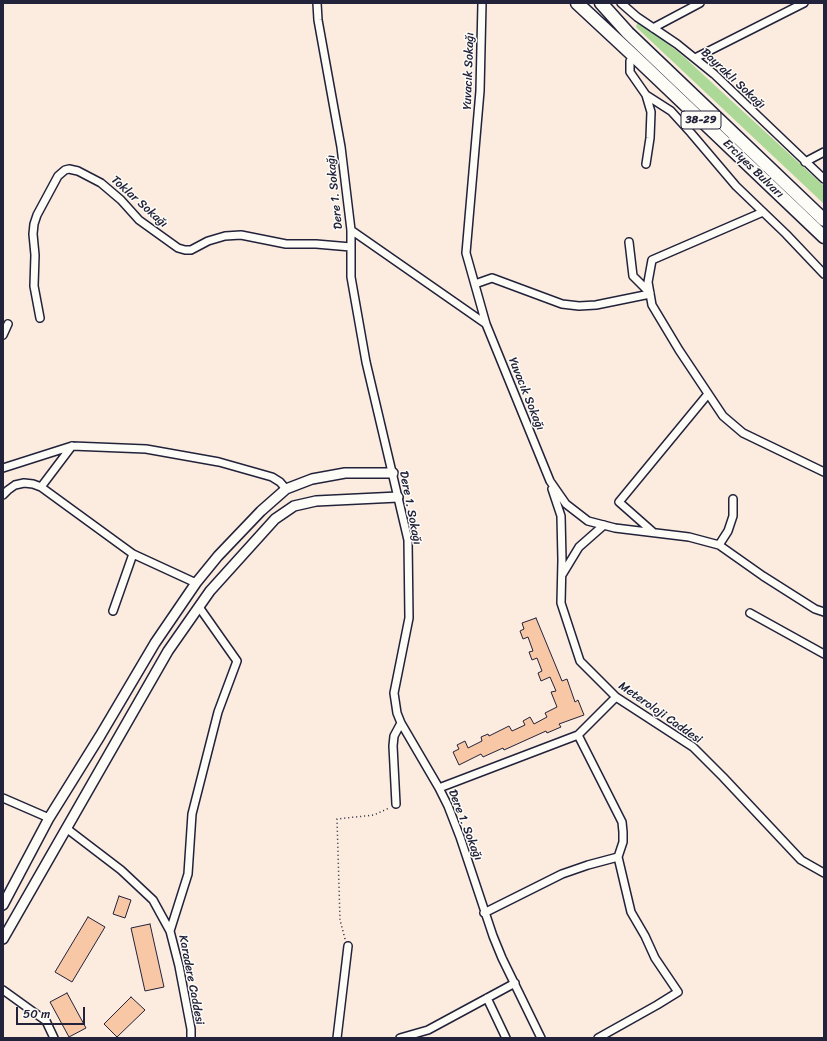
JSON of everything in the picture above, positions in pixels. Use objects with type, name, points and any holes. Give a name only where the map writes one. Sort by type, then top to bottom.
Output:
[{"type":"highway","name":"Erciyes Bulvarı","points":[[577,3],[824,237]]},
{"type":"highway","name":"Erciyes Bulvarı","points":[[601,3],[628,33],[824,220]]},
{"type":"street","name":"Dere 1. Sokağı","points":[[317,3],[318,20],[341,147],[351,230],[351,277],[366,362],[408,540],[409,618],[394,693],[396,708],[401,723],[439,788],[460,837],[484,913],[502,958],[541,1038]]},
{"type":"street","name":"Yuvacık Sokağı","points":[[482,3],[480,91],[466,253],[486,324],[550,481],[566,504],[588,521],[615,528],[689,537],[719,545],[763,576],[815,609],[824,612]]},
{"type":"street","name":"Bayraklı Sokağı","points":[[621,3],[637,17],[677,44],[714,74],[824,180]]},
{"type":"street","points":[[653,28],[700,3]]},
{"type":"street","points":[[695,58],[804,3]]},
{"type":"street","points":[[634,56],[630,61],[630,72],[646,95],[651,112],[650,138],[646,164]]},
{"type":"street","points":[[646,95],[671,111],[736,186],[764,212],[824,274]]},
{"type":"street","points":[[805,162],[824,152]]},
{"type":"street","name":"Toklar Sokağı","points":[[40,318],[34,286],[34,224],[37,215],[58,176],[65,170],[74,169],[101,183],[121,200],[139,220],[178,248],[185,250],[191,250],[208,241],[225,236],[241,235],[286,244],[316,244],[351,248]]},
{"type":"street","points":[[764,212],[652,260],[648,282],[652,305],[679,350],[723,416],[743,432],[824,472]]},
{"type":"street","points":[[351,230],[486,324]]},
{"type":"street","points":[[629,242],[633,276],[650,294]]},
{"type":"street","points":[[475,284],[492,278],[562,304],[579,306],[650,294]]},
{"type":"street","points":[[3,334],[8,324]]},
{"type":"street","points":[[653,532],[619,502],[708,394]]},
{"type":"street","points":[[3,468],[72,446],[146,449],[219,462],[272,478],[280,482],[286,489]]},
{"type":"street","points":[[41,487],[72,446]]},
{"type":"street","points":[[3,905],[49,818],[104,730],[155,643],[196,584],[218,556],[261,511],[286,489],[312,479],[344,473],[393,473]]},
{"type":"street","points":[[550,481],[560,516],[562,576]]},
{"type":"street","points":[[3,496],[8,490],[16,485],[24,483],[41,487],[133,554],[196,584]]},
{"type":"street","points":[[3,939],[168,651],[210,591],[275,519],[294,506],[316,501],[398,497]]},
{"type":"street","points":[[719,545],[728,531],[733,516],[733,499]]},
{"type":"street","points":[[562,576],[579,547],[604,525]]},
{"type":"street","points":[[113,612],[133,554]]},
{"type":"street","name":"Meteroloji Caddesi","points":[[562,576],[561,603],[580,661],[616,697],[693,747],[801,860],[824,873]]},
{"type":"street","points":[[170,931],[188,874],[192,814],[218,712],[237,661],[199,607]]},
{"type":"street","points":[[750,613],[824,654]]},
{"type":"street","points":[[439,788],[578,735],[616,697]]},
{"type":"street","points":[[396,804],[393,746],[394,736],[401,723]]},
{"type":"street","points":[[578,735],[622,822],[624,832],[623,842],[618,857],[631,912],[645,936],[655,958],[678,992],[598,1038]]},
{"type":"street","points":[[3,798],[49,818]]},
{"type":"street","name":"Karadere Caddesi","points":[[66,828],[121,870],[153,900],[170,931],[179,966],[191,1029],[191,1038]]},
{"type":"street","points":[[484,913],[562,874],[618,857]]},
{"type":"street","points":[[337,1038],[348,946]]},
{"type":"street","points":[[400,1038],[428,1030],[515,983]]},
{"type":"street","points":[[3,990],[46,1021],[54,1038]]},
{"type":"street","points":[[487,998],[506,1038]]},
{"type":"path","points":[[348,946],[341,926],[336,819],[374,815],[396,804]]},
{"type":"green space","points":[[637,23],[662,39],[683,56],[824,186],[824,204],[636,27]]},
{"type":"building","points":[[536,618],[562,681],[567,679],[575,702],[578,700],[584,715],[559,724],[561,727],[547,733],[546,731],[504,750],[503,748],[483,757],[481,754],[459,765],[453,752],[459,749],[457,745],[465,741],[468,748],[482,741],[481,737],[488,734],[489,736],[509,726],[512,731],[525,725],[523,721],[530,717],[534,724],[547,717],[545,713],[557,707],[551,692],[556,691],[550,677],[541,681],[538,673],[542,671],[537,658],[532,660],[529,652],[533,651],[528,637],[523,639],[520,631],[524,629],[522,623]]},
{"type":"building","points":[[119,896],[131,900],[125,918],[113,914]]},
{"type":"building","points":[[88,917],[105,927],[72,982],[55,972]]},
{"type":"building","points":[[150,924],[164,987],[145,991],[131,928]]},
{"type":"building","points":[[67,993],[86,1028],[69,1037],[50,1002]]},
{"type":"building","points":[[131,997],[145,1010],[117,1037],[104,1024]]}]
